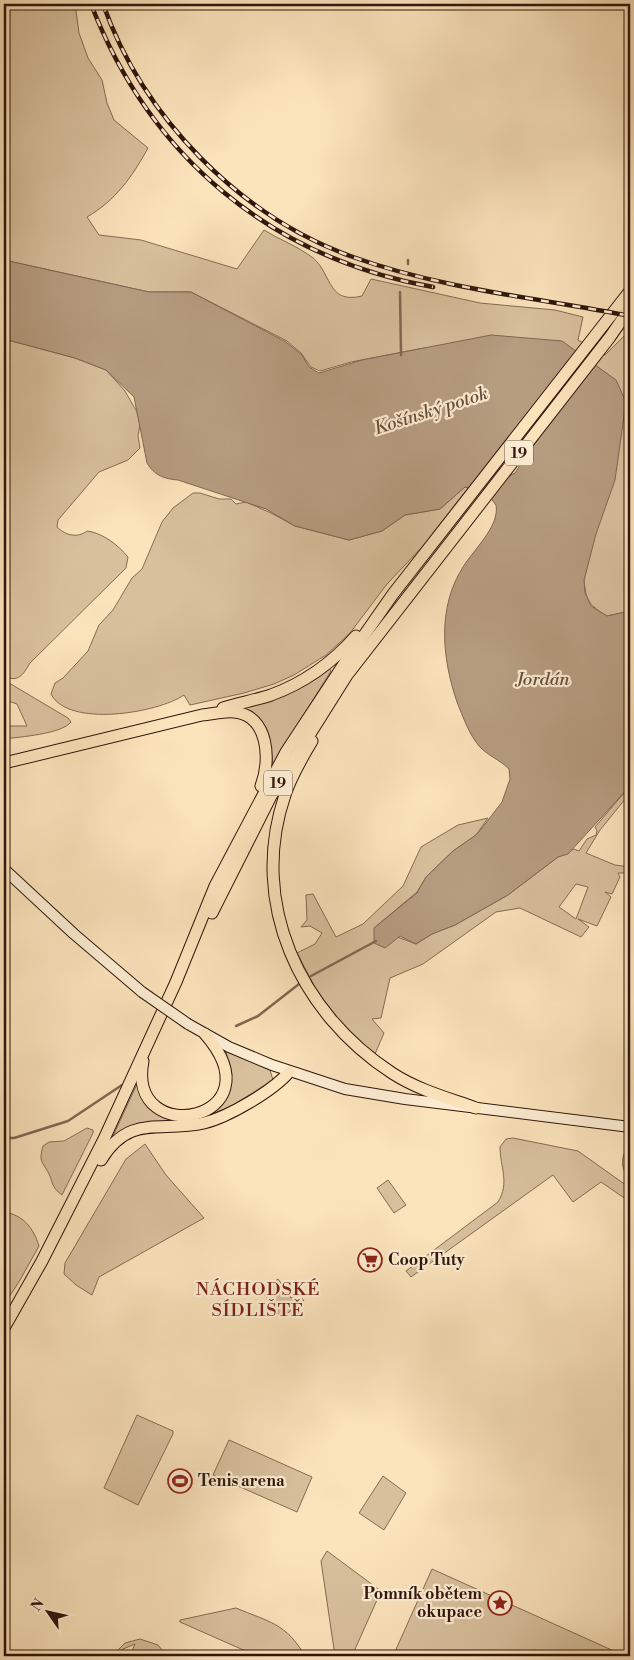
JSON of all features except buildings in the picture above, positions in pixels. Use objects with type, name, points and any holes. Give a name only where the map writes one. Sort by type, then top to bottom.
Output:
[{"type":"main road","name":"19","points":[[4,1328],[66,1216],[146,1049],[176,982],[215,886],[286,752],[308,716],[394,594],[630,291]]},
{"type":"main road","name":"19","points":[[176,982],[258,819],[294,755],[347,675],[630,308]]},
{"type":"main road","points":[[4,763],[202,715],[271,695],[313,674],[348,645],[394,594]]},
{"type":"main road","points":[[405,599],[311,742],[291,780],[278,818],[274,840],[274,889],[289,954],[309,990],[334,1024],[364,1052],[393,1074],[425,1090],[476,1108]]},
{"type":"main road","points":[[202,715],[224,712],[242,714],[256,724],[264,739],[267,759],[265,776],[247,813],[234,847]]},
{"type":"main road","points":[[4,869],[74,934],[142,992],[205,1034],[289,1072],[345,1089],[476,1108],[630,1127]]},
{"type":"main road","points":[[146,1049],[141,1072],[144,1087],[152,1102],[164,1112],[173,1115],[191,1116],[199,1114],[214,1105],[226,1082],[222,1056],[205,1034]]},
{"type":"main road","points":[[66,1216],[86,1190],[101,1160],[117,1139],[134,1130],[156,1126],[205,1123],[239,1107],[277,1084],[289,1072]]},
{"type":"shaded area","points":[[4,4],[75,4],[79,33],[88,58],[102,80],[107,103],[114,120],[148,148],[136,169],[115,195],[87,217],[99,235],[141,240],[237,269],[264,230],[304,251],[317,261],[335,291],[341,296],[362,296],[371,279],[480,303],[555,310],[583,317],[578,340],[605,355],[630,330],[630,611],[607,616],[601,612],[587,598],[584,580],[626,402],[424,348],[351,362],[320,371],[311,367],[301,353],[287,341],[191,292],[149,292],[4,260]]},
{"type":"shaded area","points":[[4,339],[75,358],[106,370],[125,391],[137,412],[140,424],[138,436],[140,448],[128,460],[99,472],[58,520],[57,527],[72,535],[80,535],[87,531],[104,537],[120,548],[128,557],[126,568],[30,663],[20,677],[13,679],[4,676]]},
{"type":"shaded area","points":[[465,487],[468,488],[422,547],[387,584],[350,633],[326,655],[294,675],[274,684],[244,693],[190,705],[184,695],[172,702],[155,707],[135,712],[114,714],[94,714],[75,711],[61,705],[51,694],[55,683],[63,678],[88,651],[99,625],[113,610],[132,578],[142,569],[162,522],[173,508],[193,493],[200,493],[219,499],[231,499],[236,504],[246,502],[295,526],[349,540],[382,531],[405,515],[440,509]]},
{"type":"shaded area","points":[[329,668],[331,671],[273,764],[270,746],[255,716],[244,708]]},
{"type":"shaded area","points":[[4,680],[68,718],[71,722],[50,732],[4,739],[4,729],[7,726],[27,726],[17,704],[11,702],[4,706]]},
{"type":"shaded area","points":[[630,786],[630,793],[600,830],[586,853],[615,865],[630,867],[630,873],[618,873],[620,877],[612,894],[605,892],[611,897],[597,926],[578,919],[589,927],[581,937],[520,908],[496,912],[423,964],[390,978],[381,1018],[372,1019],[384,1033],[375,1054],[346,1029],[317,991],[297,953],[315,944],[322,933],[310,926],[301,927],[307,920],[306,895],[313,894],[336,937],[363,924],[403,886],[421,847],[458,825],[488,818],[476,835],[453,851],[426,877],[417,892],[374,928],[416,944],[432,934],[455,925],[508,895],[558,857],[574,849],[579,851],[587,839],[596,835],[595,827]],"holes":[[[576,884],[588,887],[576,919],[559,907]]]},
{"type":"shaded area","points":[[226,1051],[270,1070],[273,1080],[230,1107],[198,1120],[221,1102],[228,1089],[231,1071]]},
{"type":"shaded area","points":[[138,1082],[140,1090],[153,1109],[165,1117],[180,1122],[123,1130],[113,1136]]},
{"type":"shaded area","points":[[87,1128],[93,1130],[93,1133],[62,1195],[54,1187],[41,1160],[43,1146],[49,1142],[64,1141]]},
{"type":"shaded area","points":[[513,1138],[578,1151],[630,1188],[630,1202],[601,1182],[573,1202],[553,1175],[411,1277],[406,1271],[498,1202],[502,1195],[504,1181],[500,1147],[506,1139]]},
{"type":"shaded area","points":[[630,1143],[630,1179],[626,1175],[622,1161]]},
{"type":"shaded area","points":[[145,1144],[166,1175],[204,1218],[99,1277],[92,1295],[76,1285],[64,1274],[65,1263],[126,1159]]},
{"type":"shaded area","points":[[388,1180],[406,1205],[394,1213],[377,1188]]},
{"type":"shaded area","points":[[4,1212],[22,1219],[34,1233],[39,1246],[4,1305]]},
{"type":"shaded area","points":[[278,1279],[291,1298],[298,1293],[304,1301],[281,1318],[262,1291]]},
{"type":"shaded area","points":[[137,1415],[173,1431],[138,1505],[104,1488]]},
{"type":"shaded area","points":[[229,1440],[312,1477],[297,1512],[213,1475]]},
{"type":"shaded area","points":[[383,1476],[406,1493],[384,1530],[359,1513]]},
{"type":"shaded area","points":[[327,1551],[381,1591],[352,1656],[335,1656],[321,1561]]},
{"type":"shaded area","points":[[432,1569],[625,1656],[393,1656]]},
{"type":"shaded area","points":[[236,1608],[284,1630],[305,1656],[257,1656],[180,1622],[180,1620]]},
{"type":"shaded area","points":[[140,1639],[158,1645],[167,1656],[130,1656],[135,1644],[123,1649],[117,1656],[112,1656],[125,1643]]},
{"type":"water","name":"Jordán","points":[[4,260],[149,292],[191,292],[286,342],[302,355],[309,367],[319,373],[362,360],[491,335],[562,341],[616,380],[626,402],[615,480],[596,534],[584,580],[585,593],[591,606],[607,616],[630,611],[630,786],[568,854],[558,857],[508,895],[455,925],[432,934],[416,944],[400,936],[385,948],[374,943],[374,928],[417,893],[426,877],[453,851],[476,835],[482,828],[502,802],[510,779],[509,769],[482,749],[469,731],[457,702],[445,651],[446,616],[449,599],[463,567],[494,521],[496,505],[483,489],[465,487],[440,509],[405,515],[382,531],[349,540],[295,526],[266,509],[178,480],[168,479],[156,473],[147,463],[134,397],[106,370],[75,358],[4,339]],"holes":[[[513,446],[522,462],[515,473],[507,477],[493,461],[501,447]]]},
{"type":"waterway","points":[[400,292],[401,355]]},
{"type":"waterway","points":[[311,976],[376,941]]},
{"type":"waterway","points":[[236,1026],[258,1016],[299,984]]},
{"type":"waterway","points":[[4,1138],[14,1138],[68,1121],[122,1085]]},
{"type":"railway","points":[[91,4],[116,59],[147,109],[182,153],[223,192],[269,225],[320,252],[374,273],[433,287]]},
{"type":"railway","points":[[103,4],[121,46],[143,86],[170,123],[201,158],[235,189],[272,216],[311,239],[353,257],[387,268],[490,292],[630,316]]},
{"type":"place","name":"Coop Tuty","points":[[370,1260]]},
{"type":"place","name":"Tenis arena","points":[[180,1481]]},
{"type":"place","name":"Pomník obětem okupace","points":[[500,1603]]},
{"type":"district","name":"NÁCHODSKÉ SÍDLIŠTĚ","points":[[258,1299]]},
{"type":"water label","name":"Košínský potok","points":[[431,411]]}]
